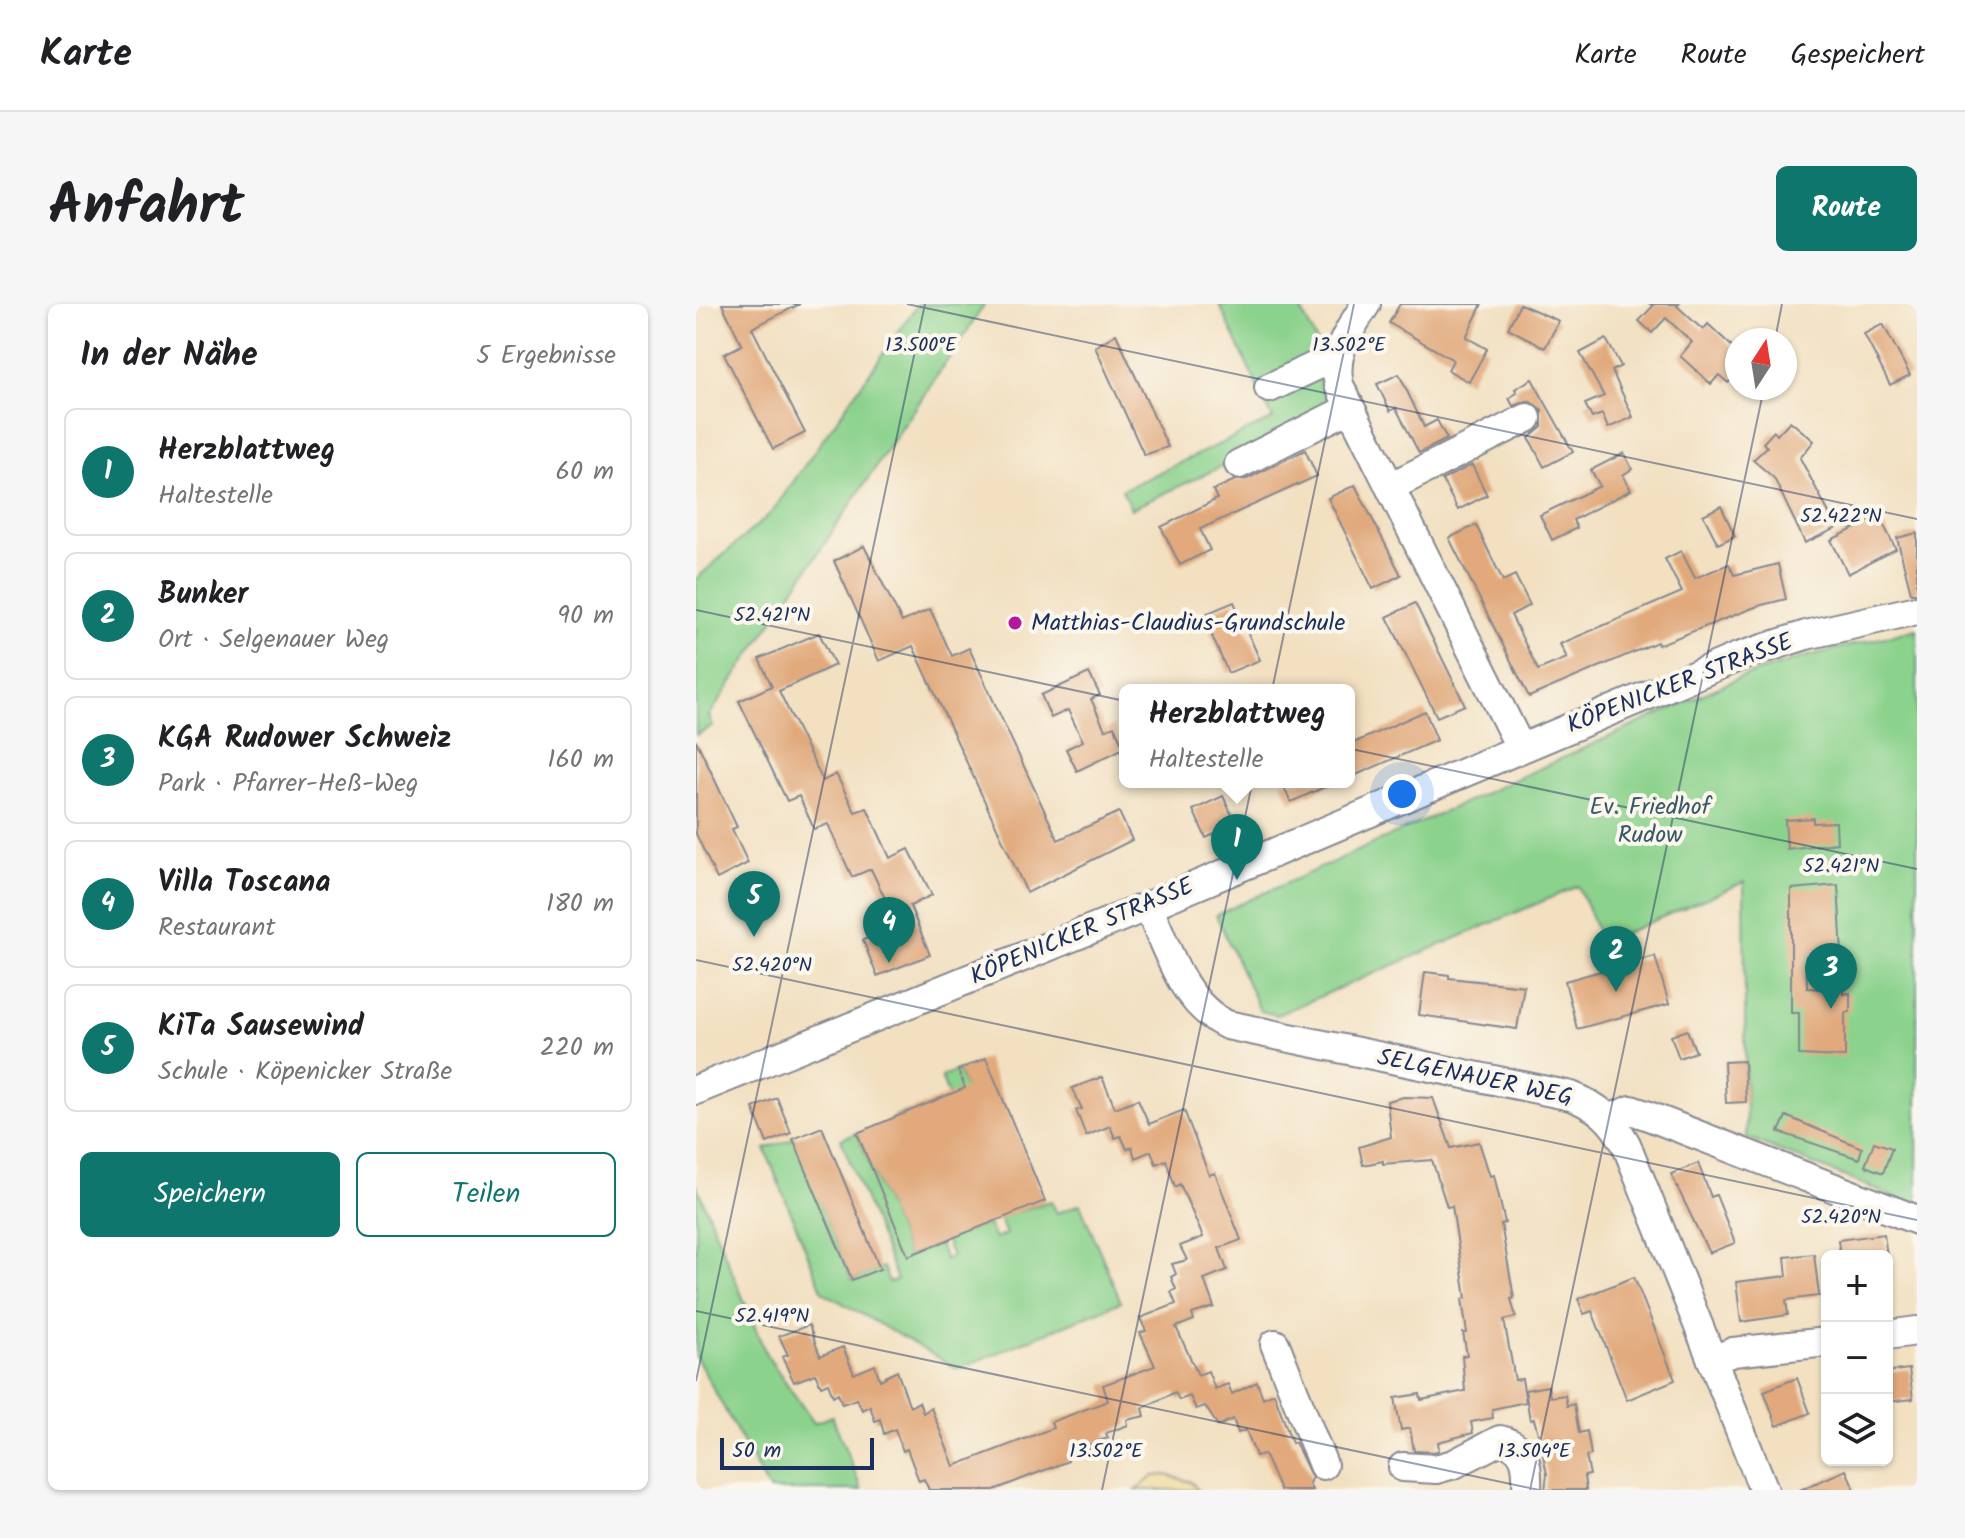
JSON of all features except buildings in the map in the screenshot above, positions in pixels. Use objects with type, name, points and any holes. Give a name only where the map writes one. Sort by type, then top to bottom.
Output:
[{"type":"street","points":[[1366,304],[1342,343],[1336,361],[1339,385],[1520,747]]},
{"type":"street","points":[[1269,388],[1324,362],[1336,361]]},
{"type":"street","points":[[1239,464],[1350,408]]},
{"type":"street","points":[[1390,487],[1527,418]]},
{"type":"street","name":"KÖPENICKER STRASSE","points":[[696,1090],[1148,906],[1738,657],[1806,635],[1917,610]]},
{"type":"street","name":"SELGENAUER WEG","points":[[1148,906],[1186,989],[1208,1016],[1227,1025],[1571,1096],[1596,1106],[1611,1118]]},
{"type":"street","points":[[1764,1490],[1626,1144],[1611,1118],[1631,1110],[1646,1115],[1917,1220]]},
{"type":"street","points":[[1893,1334],[1917,1331]]},
{"type":"street","points":[[1712,1360],[1733,1352],[1821,1343]]},
{"type":"street","points":[[1275,1344],[1323,1465]]},
{"type":"street","points":[[1403,1467],[1423,1470],[1454,1464],[1500,1440],[1522,1452],[1526,1461],[1527,1490]]},
{"type":"green space","points":[[918,304],[985,304],[709,716],[713,726],[696,735],[696,579],[772,512]]},
{"type":"green space","points":[[1219,304],[1298,304],[1320,348],[1310,362],[1336,413],[1131,509],[1122,490],[1273,419]]},
{"type":"green space","name":"Ev. Friedhof Rudow","points":[[1917,629],[1917,1206],[1746,1137],[1744,882],[1602,943],[1578,886],[1277,1015],[1260,1011],[1216,915],[1739,678],[1808,656]]},
{"type":"green space","points":[[958,1070],[1016,1212],[1051,1201],[1057,1213],[1080,1204],[1121,1302],[958,1369],[823,1292],[765,1149],[794,1138],[852,1280],[883,1267],[889,1283],[897,1280],[841,1139],[857,1133],[908,1256],[939,1244],[945,1260],[952,1256],[894,1117],[909,1111],[959,1235],[988,1224],[995,1239],[1006,1234],[941,1077]]},
{"type":"green space","points":[[696,1184],[766,1354],[814,1423],[832,1416],[862,1490],[769,1490],[696,1357]]},
{"type":"sand","points":[[1167,1475],[1191,1482],[1198,1490],[1136,1490],[1154,1476]]},
{"type":"place","name":"Matthias-Claudius-Grundschule","points":[[1015,623]]},
{"type":"place","name":"Herzblattweg","points":[[1237,880]]},
{"type":"place","name":"KiTa Sausewind","points":[[754,937]]},
{"type":"place","name":"Villa Toscana","points":[[889,963]]},
{"type":"place","name":"Bunker","points":[[1616,992]]},
{"type":"place","name":"KGA Rudower Schweiz","points":[[1831,1009]]}]
